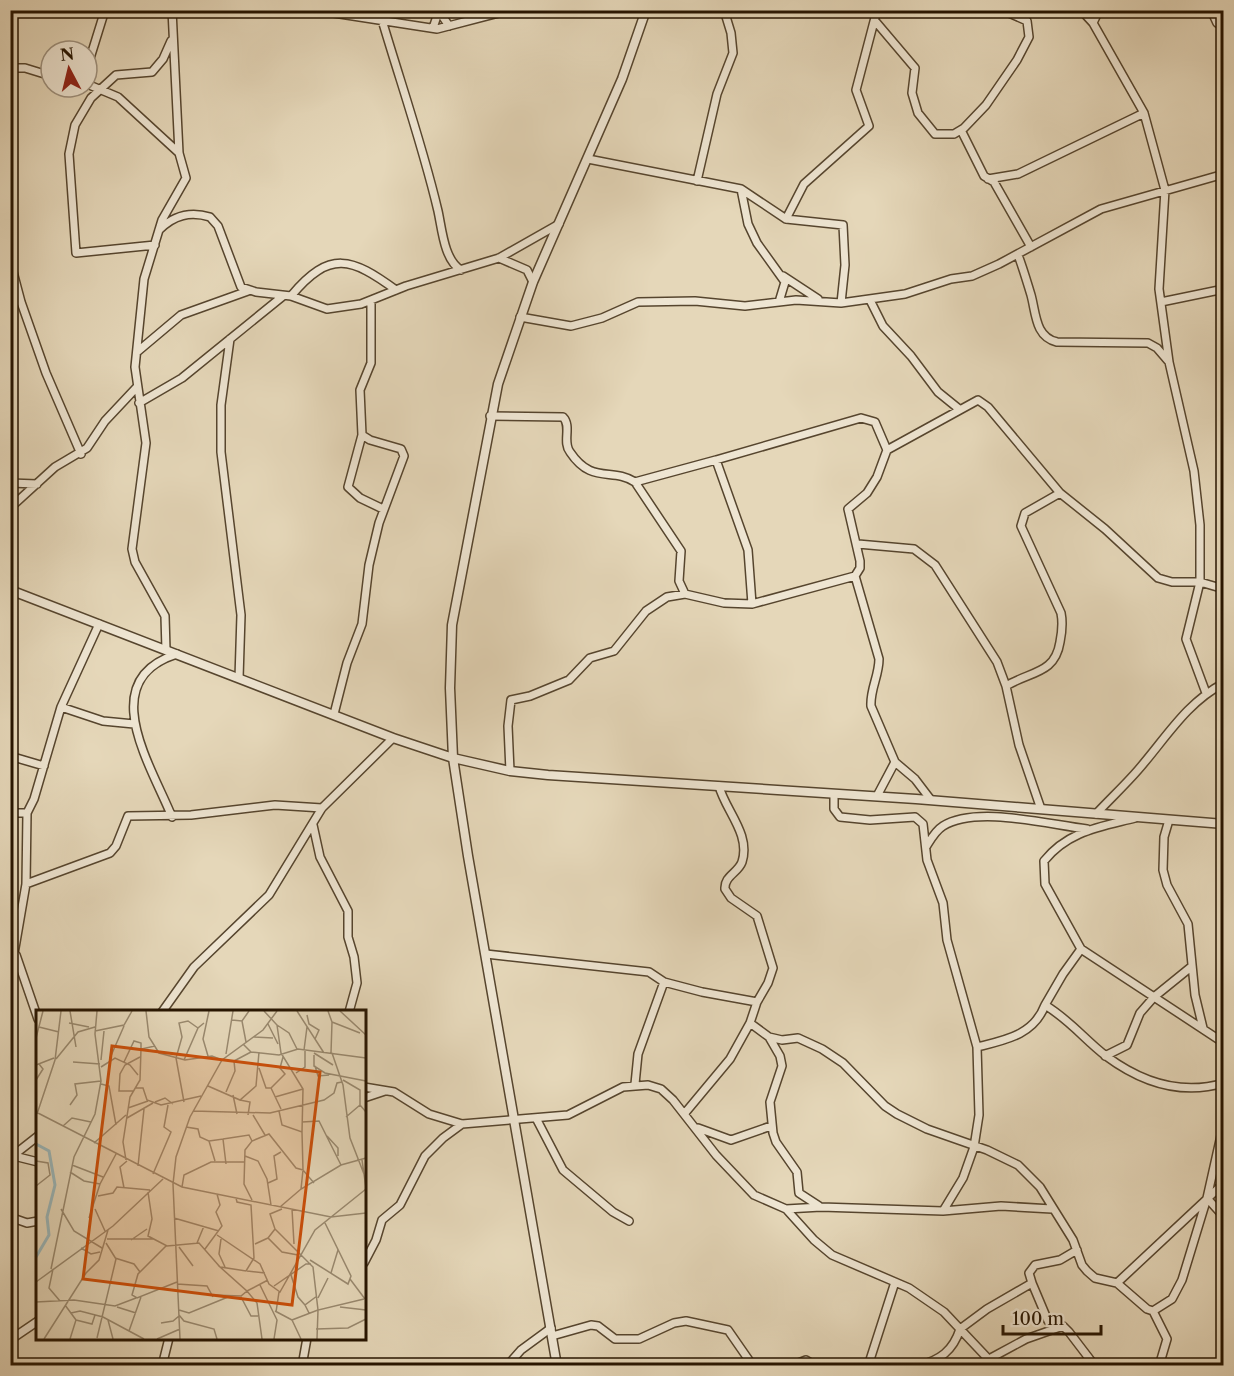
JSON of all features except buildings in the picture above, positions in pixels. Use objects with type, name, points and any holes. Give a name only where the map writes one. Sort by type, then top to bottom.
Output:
[{"type":"street","points":[[10,28],[16,10]]},
{"type":"street","points":[[96,39],[105,10]]},
{"type":"street","points":[[166,650],[165,616],[135,562],[132,549],[146,443],[136,388],[144,279],[166,212],[186,178],[179,153],[177,74],[172,10]]},
{"type":"street","points":[[314,10],[433,28],[510,10]]},
{"type":"street","points":[[384,10],[382,20],[435,198],[447,251],[454,266],[461,270]]},
{"type":"street","points":[[557,1365],[453,758],[450,688],[452,625],[490,416],[520,317],[533,282],[622,79],[646,10]]},
{"type":"street","points":[[698,181],[716,98],[733,52],[731,33],[724,10]]},
{"type":"street","points":[[786,219],[804,184],[869,126],[856,90],[876,22],[877,10]]},
{"type":"street","points":[[876,22],[915,68],[913,102],[930,131],[945,136],[961,130],[986,105],[1017,60],[1029,37],[1027,21],[1002,10]]},
{"type":"street","points":[[1081,10],[1093,23],[1144,113],[1165,190],[1159,283],[1169,362],[1194,471],[1200,525],[1200,582],[1186,639],[1206,693]]},
{"type":"street","points":[[1093,23],[1100,10]]},
{"type":"street","points":[[1211,10],[1217,23],[1224,28]]},
{"type":"street","points":[[433,28],[439,11]]},
{"type":"street","points":[[439,11],[449,26]]},
{"type":"street","points":[[155,245],[75,253],[69,152],[75,124],[83,108],[116,75],[154,71],[163,59],[173,36]]},
{"type":"street","points":[[10,68],[25,68],[39,72]]},
{"type":"street","points":[[101,90],[118,97],[179,153]]},
{"type":"street","points":[[988,179],[1018,174],[1144,113]]},
{"type":"street","points":[[961,130],[988,179],[994,182],[1031,247]]},
{"type":"street","points":[[588,159],[741,189],[786,219],[843,225],[845,265],[841,303]]},
{"type":"street","points":[[520,317],[571,326],[602,318],[626,305],[638,302],[695,301],[730,306],[818,299],[841,303],[905,294],[951,279],[972,276],[1018,255],[1086,215],[1224,174]]},
{"type":"street","points":[[741,189],[748,224],[757,243],[783,276],[818,299]]},
{"type":"street","points":[[159,230],[177,217],[189,214],[210,217],[218,226],[239,283],[248,291]]},
{"type":"street","points":[[137,352],[174,319],[248,291],[287,296],[327,309],[370,301],[396,290],[499,258],[559,224]]},
{"type":"street","points":[[10,234],[12,268],[21,302],[46,373],[81,454]]},
{"type":"street","points":[[1018,255],[1031,294],[1035,319],[1049,338],[1057,342],[1148,343],[1157,348],[1169,362]]},
{"type":"street","points":[[499,258],[527,270],[533,282]]},
{"type":"street","points":[[139,403],[167,389],[300,284],[336,263],[347,262],[363,267],[396,290]]},
{"type":"street","points":[[778,302],[785,289],[783,276]]},
{"type":"street","points":[[1161,302],[1224,289]]},
{"type":"street","points":[[870,300],[883,326],[902,345],[938,392],[959,409]]},
{"type":"street","points":[[370,301],[371,363],[360,390],[362,435],[348,487],[355,494],[383,509]]},
{"type":"street","points":[[230,339],[221,405],[221,452],[241,615],[239,678]]},
{"type":"street","points":[[10,508],[55,467],[81,454],[93,442],[105,421],[136,388]]},
{"type":"street","points":[[510,771],[508,726],[511,700],[530,696],[569,680],[590,658],[614,651],[646,611],[659,601],[676,594],[685,594],[724,603],[752,604],[855,576],[860,568],[858,544],[848,509],[867,493],[877,477],[887,450],[974,400],[984,404],[1076,509],[1105,529],[1158,578],[1172,582],[1200,582],[1224,589]]},
{"type":"street","points":[[490,416],[563,417],[567,422],[567,449],[580,463],[600,475],[624,476],[635,482],[681,551],[679,581],[685,594]]},
{"type":"street","points":[[635,482],[861,418],[875,422],[887,450]]},
{"type":"street","points":[[334,714],[347,663],[362,624],[369,566],[383,509],[404,453],[362,435]]},
{"type":"street","points":[[716,460],[748,550],[752,604]]},
{"type":"street","points":[[10,483],[37,484]]},
{"type":"street","points":[[1006,686],[1049,666],[1058,657],[1062,628],[1061,614],[1021,526],[1025,513],[1060,493]]},
{"type":"street","points":[[858,544],[914,549],[935,565],[997,662],[1006,686],[1019,745],[1041,809]]},
{"type":"street","points":[[855,576],[879,659],[871,706],[895,762],[915,779],[931,800]]},
{"type":"street","points":[[10,590],[393,738],[453,758],[510,771],[599,780],[877,796],[1224,824]]},
{"type":"street","points":[[10,977],[16,955],[26,884],[27,813],[44,766],[61,707],[99,624]]},
{"type":"street","points":[[172,817],[144,758],[134,724],[134,698],[138,683],[153,666],[177,654]]},
{"type":"street","points":[[1095,814],[1138,770],[1186,711],[1206,693],[1224,684]]},
{"type":"street","points":[[61,707],[103,721],[134,724]]},
{"type":"street","points":[[163,1010],[194,967],[269,895],[322,808],[393,738]]},
{"type":"street","points":[[10,756],[44,766]]},
{"type":"street","points":[[877,796],[895,762]]},
{"type":"street","points":[[685,1113],[725,1065],[750,1023],[773,968],[757,916],[731,898],[725,889],[727,879],[741,864],[743,846],[739,828],[723,803],[718,786]]},
{"type":"street","points":[[834,794],[834,809],[840,817],[870,820],[888,817],[918,818],[922,824],[925,848],[943,903],[947,940],[977,1047],[979,1115],[974,1147],[963,1178],[943,1211]]},
{"type":"street","points":[[26,884],[110,853],[116,846],[127,816],[172,817],[268,806],[322,808]]},
{"type":"street","points":[[10,813],[27,813]]},
{"type":"street","points":[[1138,817],[1090,830],[1061,842],[1044,861],[1046,884],[1081,949],[1224,1043]]},
{"type":"street","points":[[925,848],[935,832],[943,825],[969,818],[1034,821],[1090,830]]},
{"type":"street","points":[[1169,820],[1164,837],[1163,870],[1167,885],[1188,924],[1191,967],[1203,1028]]},
{"type":"street","points":[[313,825],[320,857],[348,911],[348,937],[354,957],[357,983],[349,1010]]},
{"type":"street","points":[[977,1047],[1007,1039],[1031,1027],[1041,1016],[1063,974],[1081,949]]},
{"type":"street","points":[[486,954],[649,972],[664,982],[757,1002]]},
{"type":"street","points":[[16,955],[36,1013]]},
{"type":"street","points":[[1105,1056],[1127,1045],[1135,1021],[1154,997],[1191,967]]},
{"type":"street","points":[[635,1084],[638,1054],[664,982]]},
{"type":"street","points":[[1045,1005],[1066,1017],[1105,1056],[1141,1079],[1164,1086],[1200,1088],[1224,1083]]},
{"type":"street","points":[[750,1023],[769,1037],[782,1040],[798,1038],[822,1049],[843,1064],[885,1106],[927,1129],[1018,1165],[1034,1179],[1077,1250],[1082,1266],[1095,1278],[1118,1283],[1147,1309],[1153,1311],[1165,1305],[1177,1291],[1207,1198],[1224,1122]]},
{"type":"street","points":[[769,1037],[782,1066],[770,1102],[771,1126],[776,1142],[797,1172],[799,1193],[821,1207]]},
{"type":"street","points":[[366,1088],[386,1090],[429,1114],[462,1124],[537,1120],[582,1111],[611,1092],[635,1084],[661,1089],[685,1113],[716,1155],[754,1195],[786,1209],[814,1240],[832,1255],[895,1282],[944,1312],[995,1365]]},
{"type":"street","points":[[366,1097],[386,1090]]},
{"type":"street","points":[[537,1120],[563,1170],[613,1212],[629,1221]]},
{"type":"street","points":[[366,1259],[376,1240],[382,1220],[400,1205],[425,1156],[442,1138],[462,1124]]},
{"type":"street","points":[[696,1128],[731,1140],[747,1137],[771,1126]]},
{"type":"street","points":[[11,1157],[36,1138]]},
{"type":"street","points":[[11,1157],[36,1162]]},
{"type":"street","points":[[1118,1283],[1224,1183]]},
{"type":"street","points":[[1207,1198],[1224,1216]]},
{"type":"street","points":[[786,1209],[821,1207],[943,1211],[1001,1206],[1053,1209]]},
{"type":"street","points":[[10,1217],[27,1223],[36,1221]]},
{"type":"street","points":[[1077,1250],[1060,1260],[1035,1265],[1029,1273],[1048,1321],[1063,1326],[1095,1365]]},
{"type":"street","points":[[868,1365],[895,1282]]},
{"type":"street","points":[[918,1365],[931,1364],[951,1348],[960,1329],[987,1309],[1032,1283]]},
{"type":"street","points":[[1153,1311],[1167,1339],[1159,1365]]},
{"type":"street","points":[[10,1340],[36,1322]]},
{"type":"street","points":[[507,1365],[521,1350],[551,1332],[591,1324],[598,1326],[615,1339],[639,1339],[674,1323],[696,1323],[728,1330],[753,1365]]},
{"type":"street","points":[[989,1359],[1026,1339],[1063,1326]]},
{"type":"street","points":[[162,1365],[168,1340]]},
{"type":"street","points":[[302,1365],[307,1340]]},
{"type":"street","points":[[791,1365],[806,1360],[816,1365]]}]
